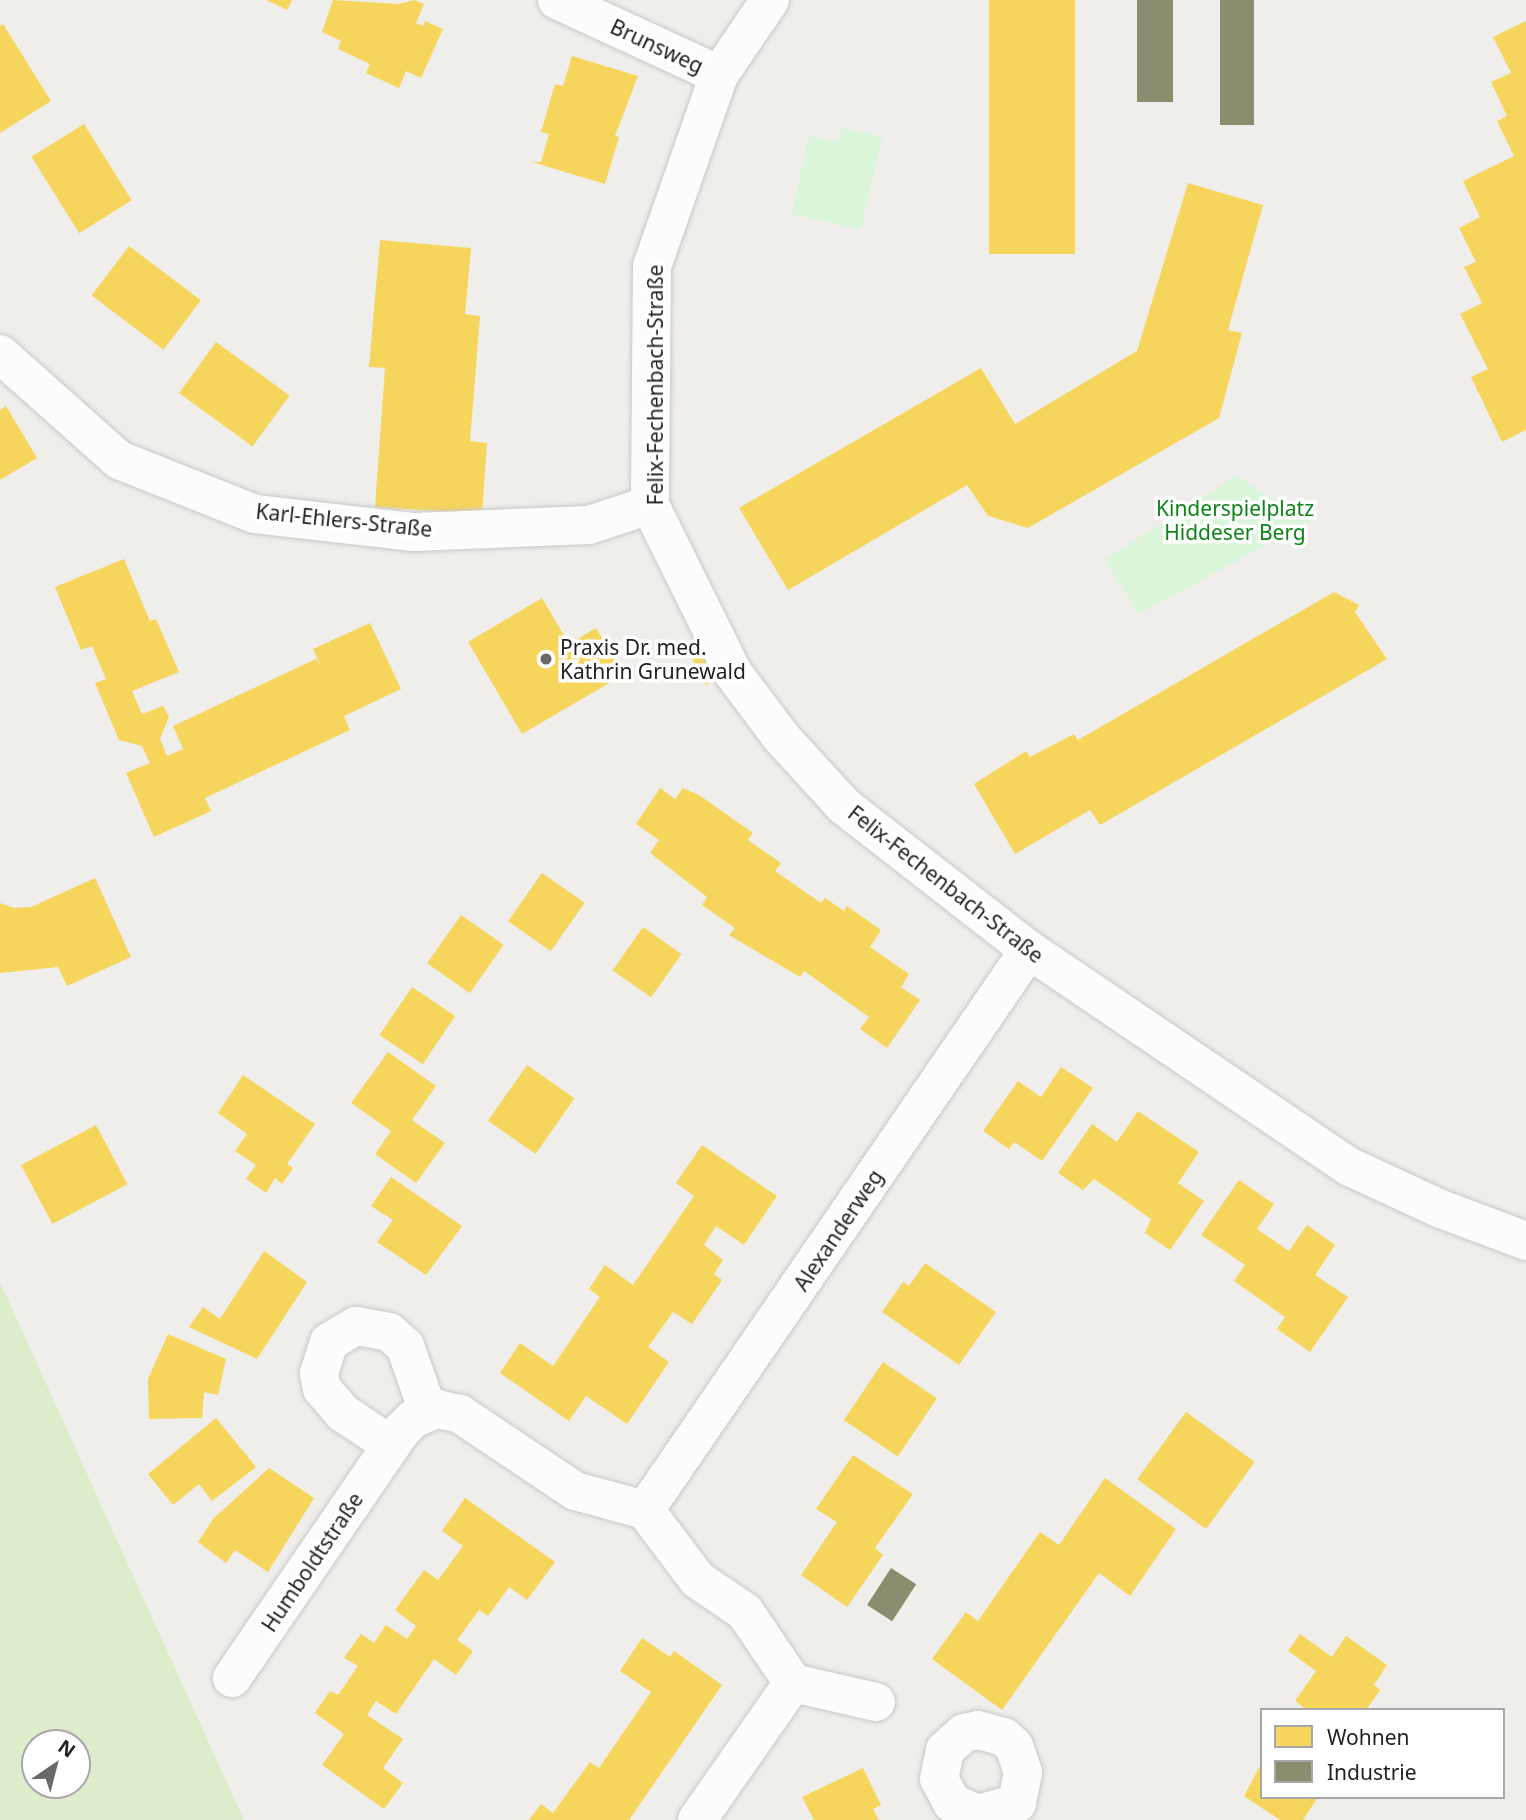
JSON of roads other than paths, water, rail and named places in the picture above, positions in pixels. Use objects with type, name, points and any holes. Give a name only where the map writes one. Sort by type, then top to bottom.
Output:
[{"type":"street","name":"Brunsweg","points":[[557,0],[719,75]]},
{"type":"street","name":"Felix-Fechenbach-Straße","points":[[770,0],[719,75],[652,266],[650,505],[733,673],[781,737],[844,806],[1029,950],[1350,1167],[1441,1209],[1526,1241]]},
{"type":"street","name":"Karl-Ehlers-Straße","points":[[0,354],[119,460],[255,514],[414,532],[589,525],[650,505]]},
{"type":"street","name":"Alexanderweg","points":[[645,1510],[1029,950]]},
{"type":"street","points":[[391,1445],[343,1413],[322,1388],[320,1365],[329,1342],[356,1326],[370,1325],[389,1332],[405,1346],[428,1411],[460,1414],[575,1491],[645,1510],[698,1580],[745,1612],[793,1682],[876,1702]]},
{"type":"street","name":"Humboldtstraße","points":[[232,1678],[391,1445],[413,1419],[428,1411]]},
{"type":"street","points":[[697,1820],[793,1682]]},
{"type":"place","name":"Praxis Dr. med. Kathrin Grunewald","points":[[546,659]]},
{"type":"park label","name":"Kinderspielplatz Hiddeser Berg","points":[[1235,520]]}]
